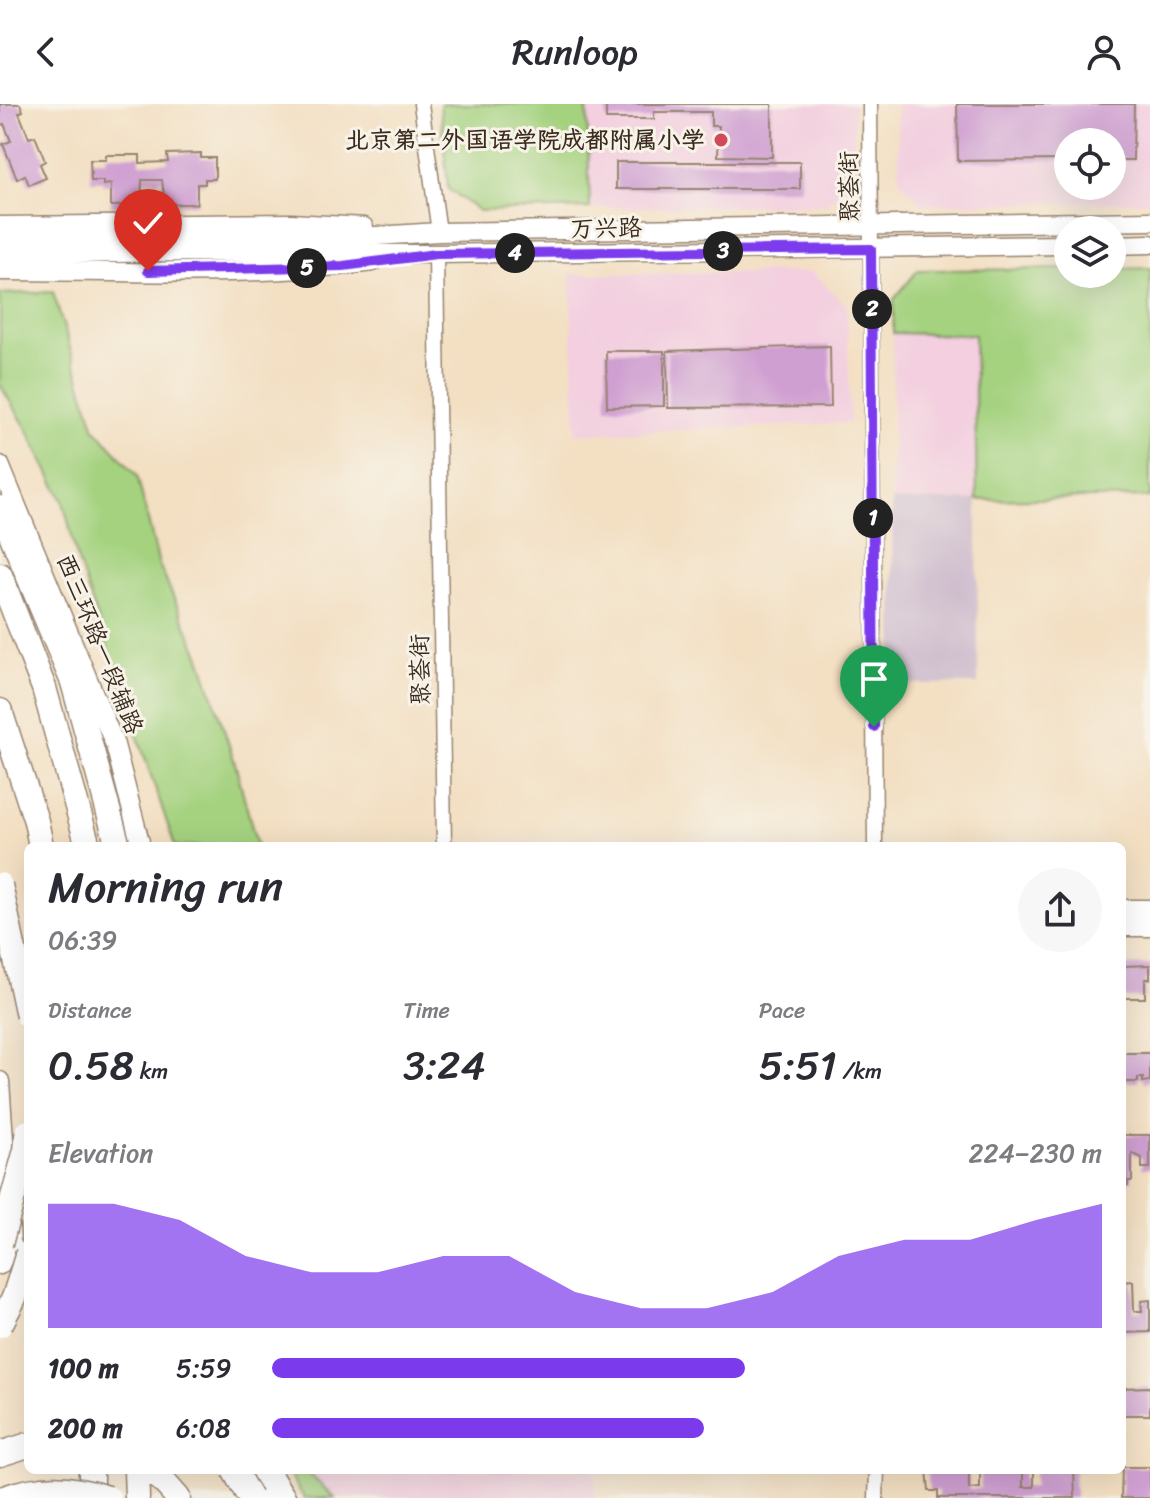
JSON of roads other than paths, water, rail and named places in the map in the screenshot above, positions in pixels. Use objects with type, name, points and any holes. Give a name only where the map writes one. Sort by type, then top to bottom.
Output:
[{"type":"highway","points":[[0,508],[73,682],[117,842]]},
{"type":"highway","points":[[0,575],[44,688],[87,842]]},
{"type":"highway","points":[[0,711],[40,842]]},
{"type":"highway","points":[[0,885],[24,997]]},
{"type":"highway","points":[[0,1325],[14,1298],[13,1247],[24,1165]]},
{"type":"highway","points":[[0,1454],[24,1446]]},
{"type":"highway","points":[[91,1474],[91,1498]]},
{"type":"highway","points":[[136,1474],[137,1498]]},
{"type":"highway","points":[[152,1474],[178,1498]]},
{"type":"highway","points":[[236,1474],[250,1498]]},
{"type":"highway","points":[[256,1474],[274,1498]]},
{"type":"highway","points":[[4,1498],[53,1486],[108,1498]]},
{"type":"main road","points":[[0,242],[173,246],[439,232],[1150,221]]},
{"type":"main road","points":[[0,226],[291,223],[439,232]]},
{"type":"main road","points":[[1126,245],[1150,244]]},
{"type":"main road","name":"万兴路","points":[[0,255],[173,246],[436,254],[1054,245]]},
{"type":"main road","points":[[0,271],[239,271],[343,266],[436,254]]},
{"type":"main road","name":"西三环路一段辅路","points":[[0,465],[115,745],[140,842]]},
{"type":"main road","points":[[1126,909],[1150,909]]},
{"type":"main road","points":[[1126,927],[1150,927]]},
{"type":"main road","points":[[0,1081],[13,1247],[24,1272]]},
{"type":"main road","points":[[0,1265],[13,1247]]},
{"type":"main road","points":[[49,1474],[50,1498]]},
{"type":"main road","points":[[236,1498],[240,1474]]},
{"type":"main road","points":[[272,1474],[287,1498]]},
{"type":"street","points":[[421,104],[439,232]]},
{"type":"street","name":"聚荟街","points":[[870,104],[875,842]]},
{"type":"street","name":"聚荟街","points":[[436,254],[444,842]]},
{"type":"street","points":[[876,1498],[877,1474]]},
{"type":"place","name":"北京第二外国语学院成都附属小学","points":[[721,140]]}]
